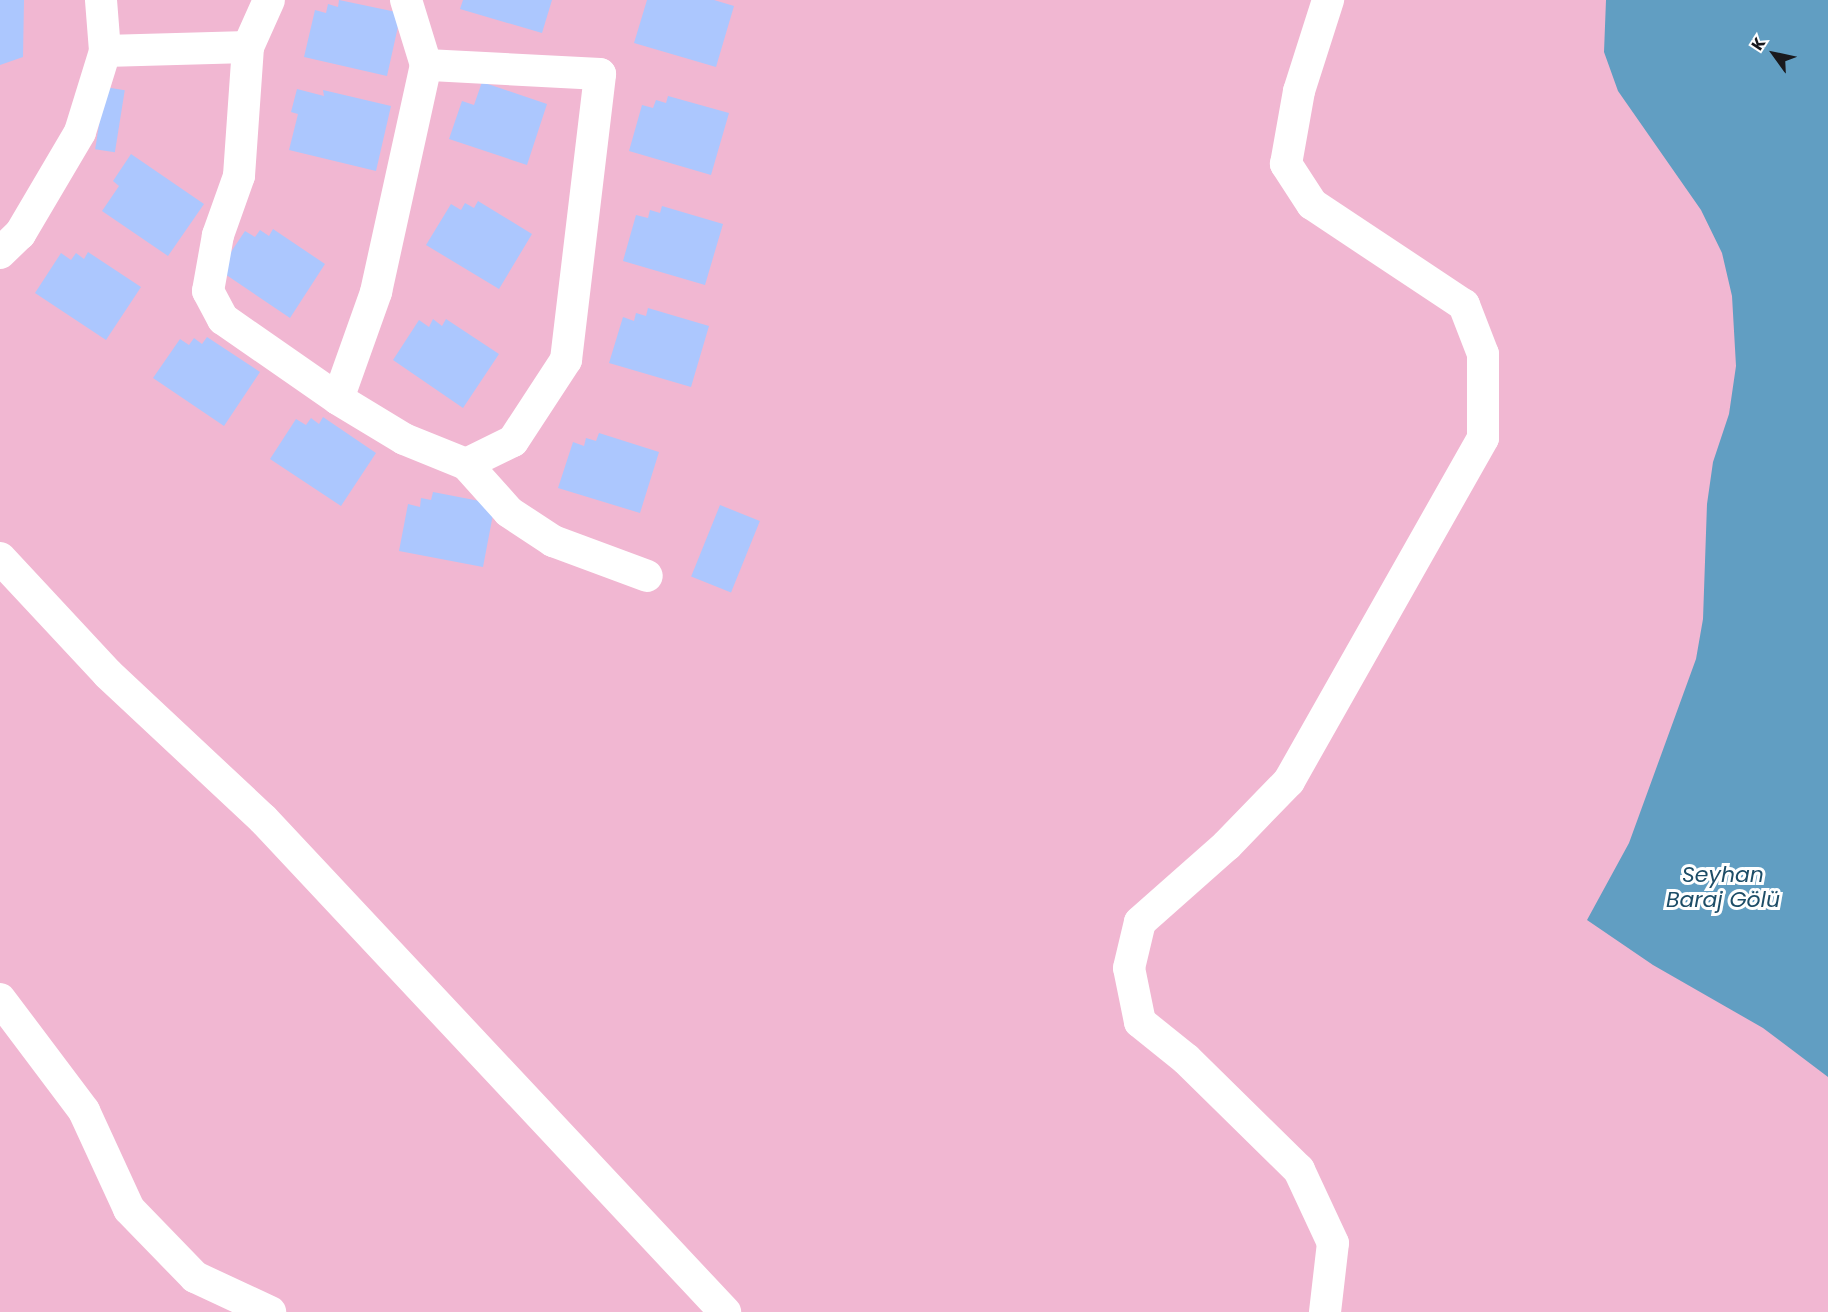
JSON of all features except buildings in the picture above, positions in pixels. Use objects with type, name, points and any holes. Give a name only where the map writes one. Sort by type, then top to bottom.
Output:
[{"type":"street","points":[[0,253],[20,234],[80,132],[105,51],[101,0]]},
{"type":"street","points":[[269,0],[248,47],[239,176],[218,235],[208,291],[223,319],[338,399],[404,439],[466,464],[508,512],[553,541],[647,576]]},
{"type":"street","points":[[338,399],[376,292],[426,65],[406,0]]},
{"type":"street","points":[[1325,1312],[1332,1244],[1299,1170],[1186,1059],[1140,1022],[1129,968],[1140,922],[1227,845],[1289,781],[1483,438],[1483,354],[1464,305],[1312,204],[1286,164],[1299,91],[1328,0]]},
{"type":"street","points":[[105,51],[248,47]]},
{"type":"street","points":[[426,65],[600,74],[566,360],[513,441],[466,464]]},
{"type":"street","points":[[0,558],[108,674],[264,819],[725,1312]]},
{"type":"street","points":[[0,999],[84,1111],[129,1209],[195,1277],[270,1312]]},
{"type":"shaded area","points":[[0,0],[1828,0],[1828,1312],[0,1312]]},
{"type":"water","name":"Seyhan Baraj Gölü","points":[[1606,0],[1828,0],[1828,1077],[1763,1028],[1653,965],[1587,920],[1629,843],[1696,659],[1703,619],[1707,504],[1713,462],[1729,414],[1736,366],[1732,296],[1722,253],[1701,210],[1618,91],[1604,52]]}]
